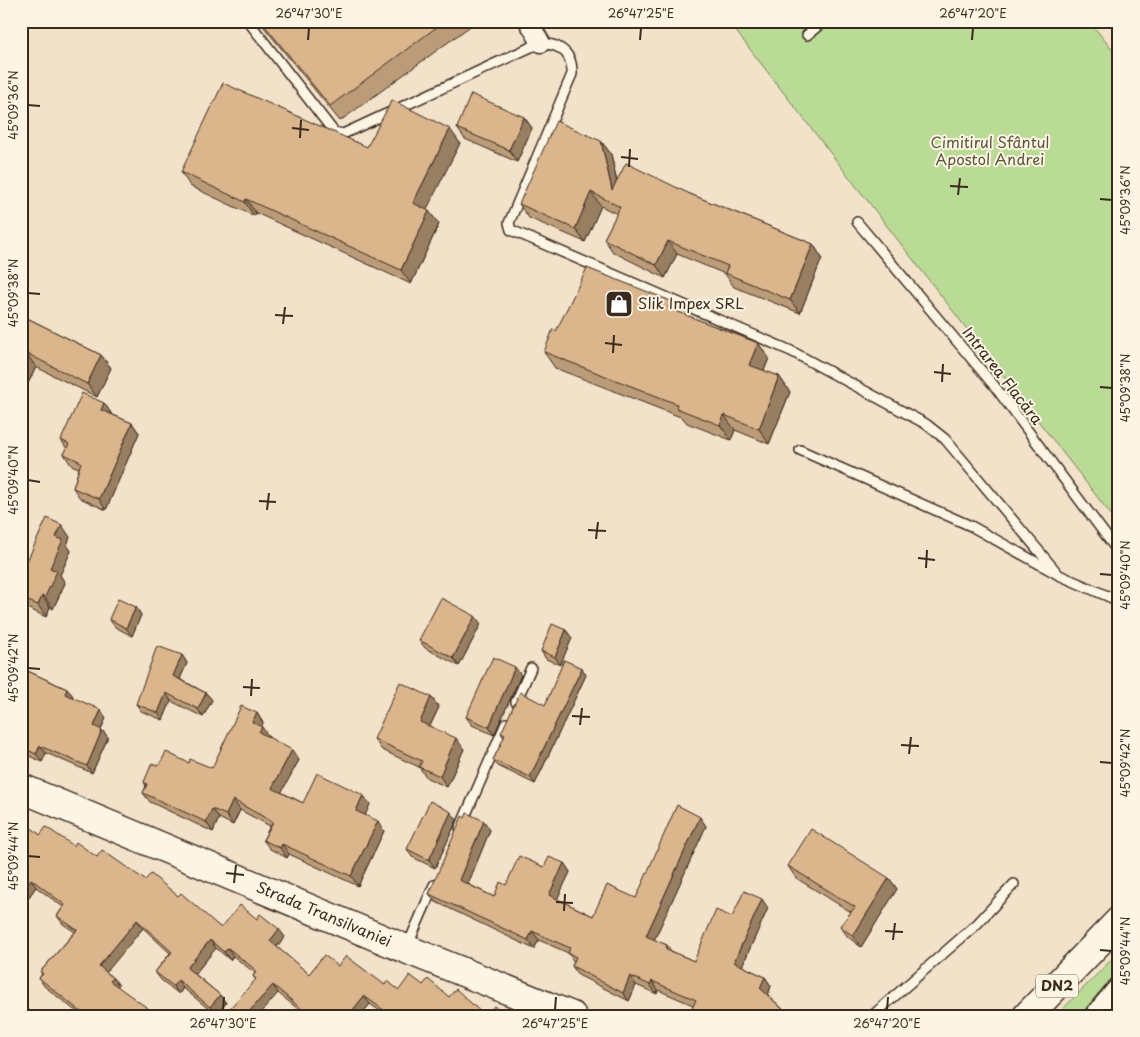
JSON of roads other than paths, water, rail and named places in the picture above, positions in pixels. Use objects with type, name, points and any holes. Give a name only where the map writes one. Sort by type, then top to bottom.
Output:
[{"type":"main road","name":"Strada Transilvaniei","points":[[21,788],[406,949],[572,1016]]},
{"type":"main road","name":"DN2","points":[[1027,1016],[1119,921]]},
{"type":"street","points":[[528,21],[541,43]]},
{"type":"street","points":[[1098,1016],[1119,991]]},
{"type":"lane","points":[[248,21],[334,132],[343,134],[541,43],[553,44],[562,49],[570,58],[572,74],[509,223],[511,230],[791,351],[926,424],[945,440],[1059,575]]},
{"type":"lane","points":[[807,35],[824,21]]},
{"type":"lane","name":"Intrarea Flacăra","points":[[856,222],[996,388],[1119,553]]},
{"type":"lane","points":[[800,450],[970,526],[1059,575],[1119,601]]},
{"type":"lane","points":[[454,840],[531,668]]},
{"type":"lane","points":[[406,949],[438,876]]},
{"type":"lane","points":[[872,1016],[977,924],[1014,884]]},
{"type":"place","name":"Slik Impex SRL","points":[[619,304]]},
{"type":"park label","name":"Cimitirul Sfântul Apostol Andrei","points":[[990,152]]}]
